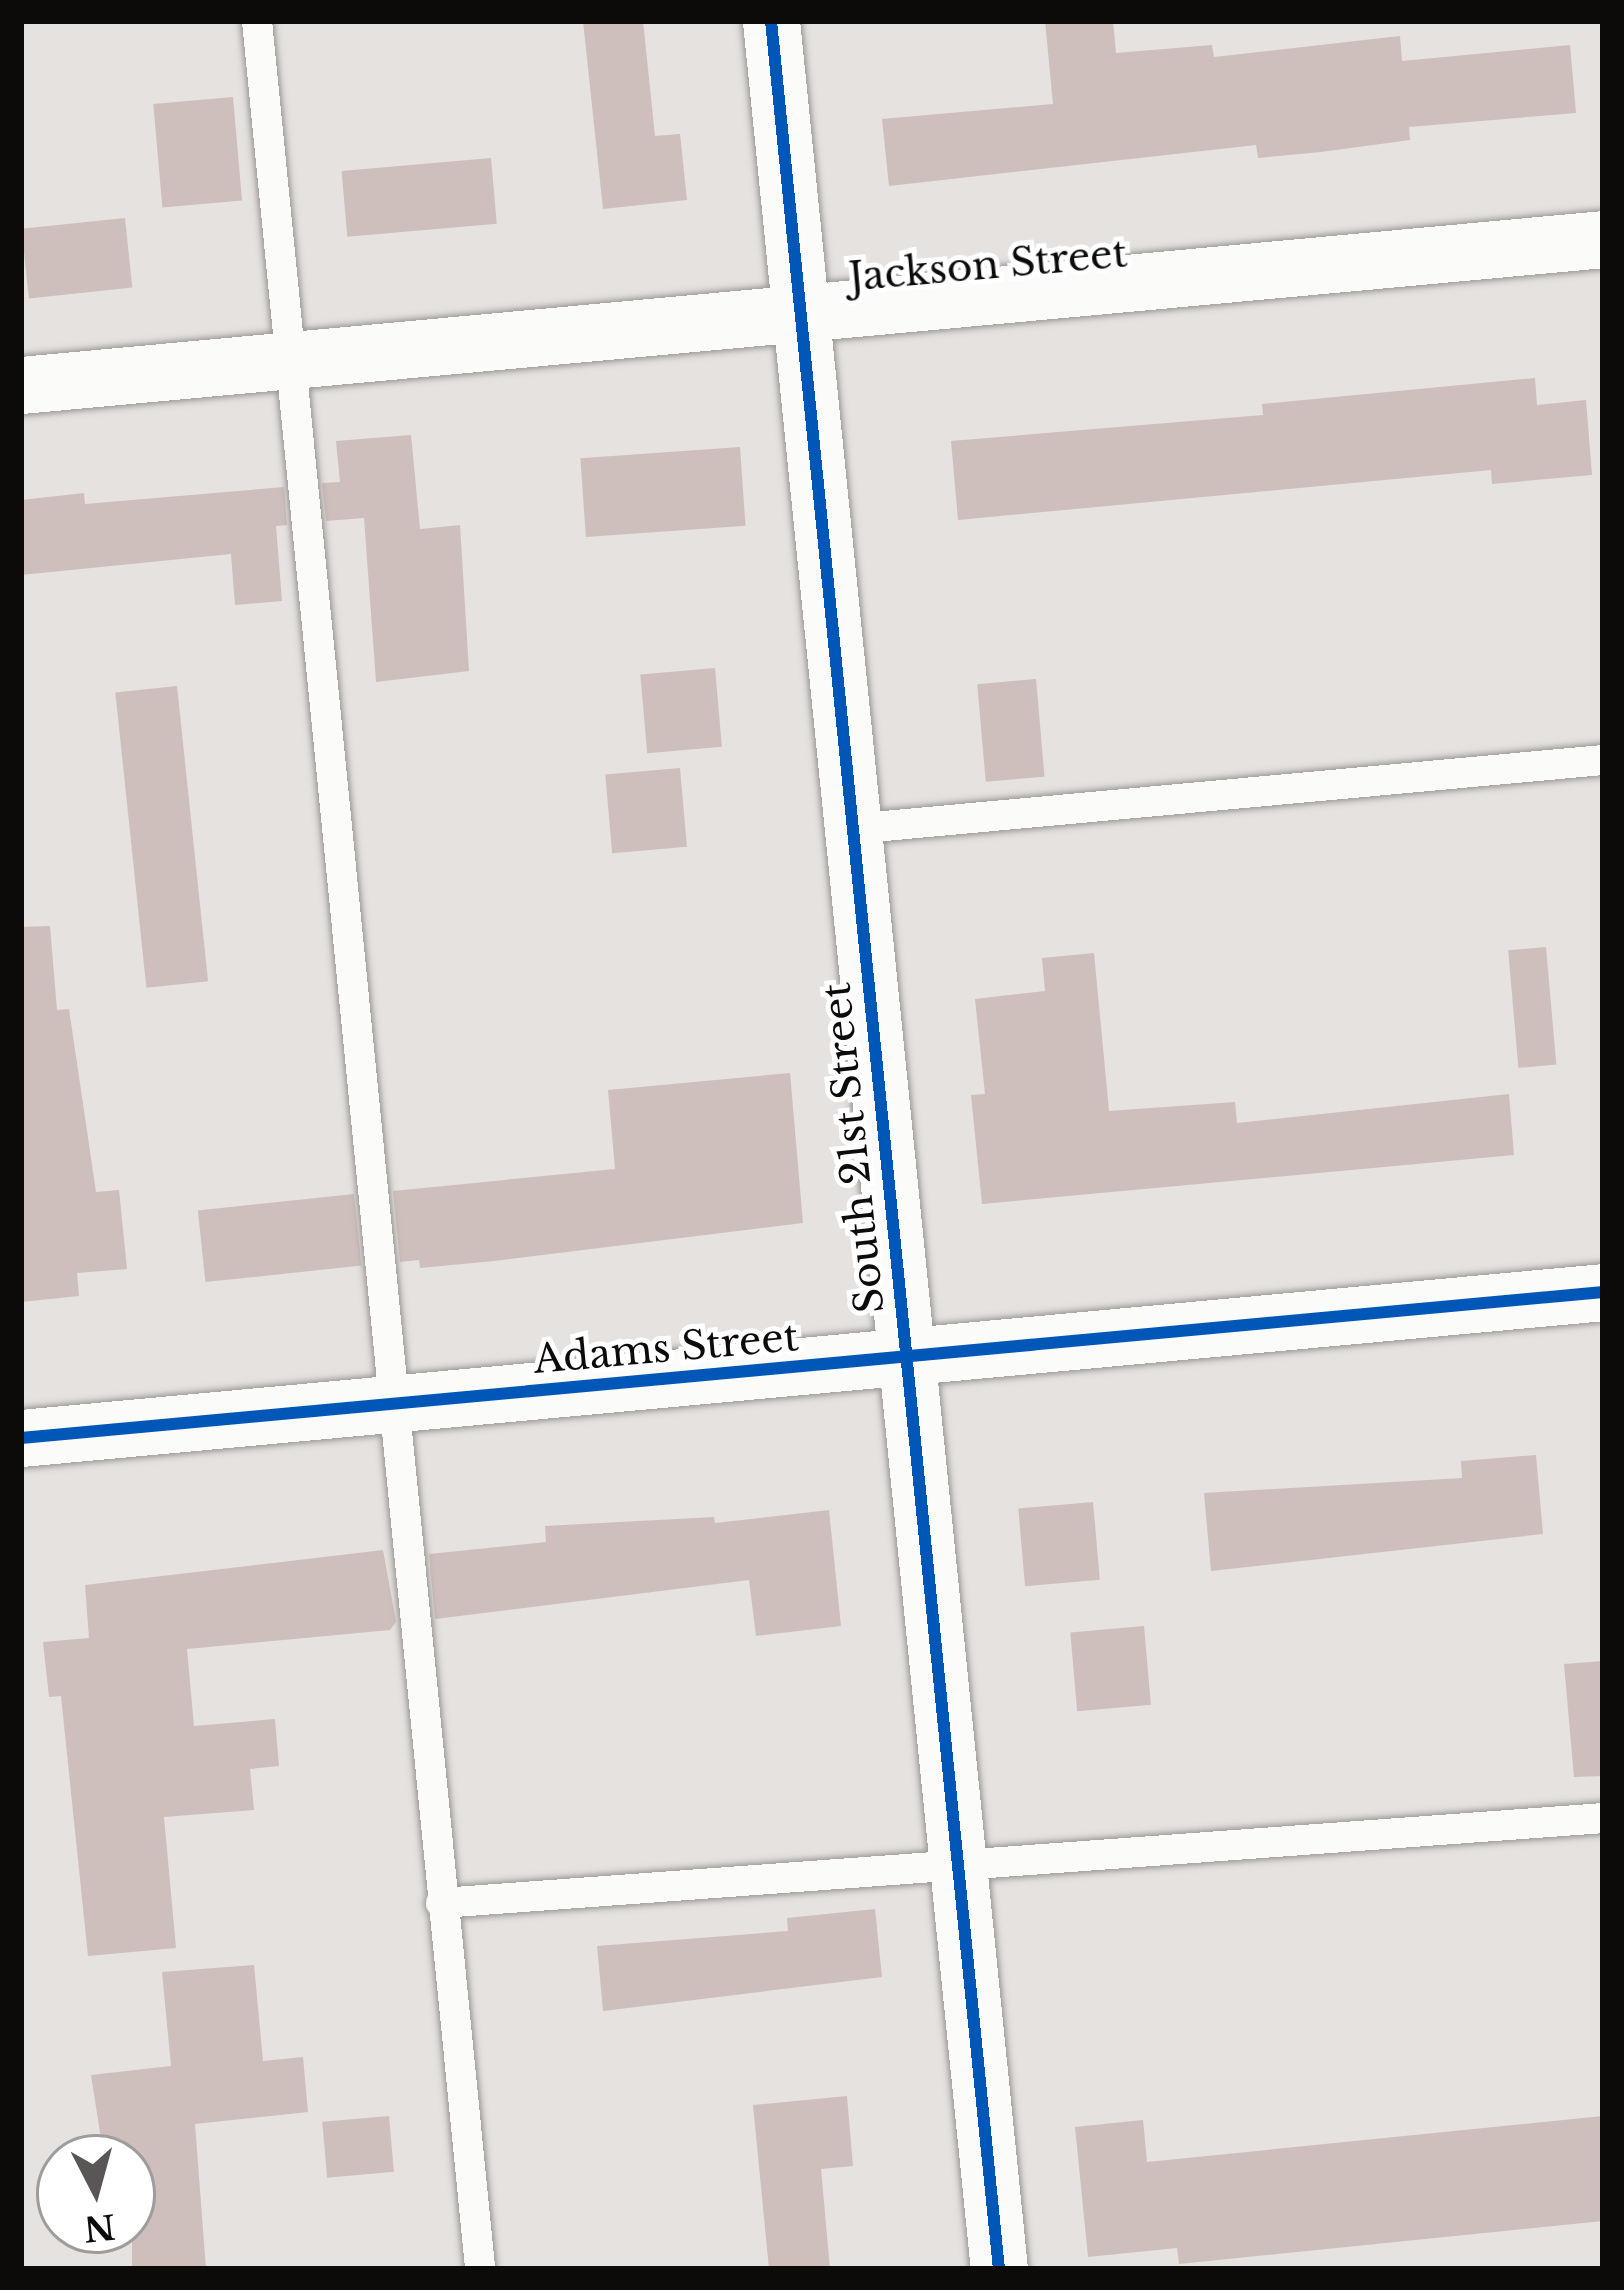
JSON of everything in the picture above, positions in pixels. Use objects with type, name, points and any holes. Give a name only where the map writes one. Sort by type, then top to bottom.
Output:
[{"type":"street","name":"South 21st Street","points":[[771,21],[999,2269]]},
{"type":"street","name":"Jackson Street","points":[[21,385],[1603,239]]},
{"type":"street","name":"Adams Street","points":[[21,1438],[1603,1292]]},
{"type":"lane","points":[[257,21],[389,1405],[480,2269]]},
{"type":"lane","points":[[851,829],[1603,760]]},
{"type":"lane","points":[[441,1904],[1603,1818]]},
{"type":"building","points":[[583,21],[643,21],[655,136],[680,134],[687,200],[603,209]]},
{"type":"building","points":[[1045,21],[1113,21],[1116,53],[1212,45],[1214,57],[1400,36],[1402,61],[1570,45],[1576,113],[1409,127],[1410,140],[1321,152],[1258,158],[1256,145],[889,186],[882,119],[1053,104]]},
{"type":"building","points":[[233,97],[242,201],[162,208],[153,104]]},
{"type":"building","points":[[491,158],[497,224],[347,237],[342,171]]},
{"type":"building","points":[[125,218],[132,288],[29,298],[22,229]]},
{"type":"building","points":[[1535,378],[1537,405],[1586,400],[1592,475],[1492,484],[1491,470],[958,520],[951,441],[1263,415],[1262,404]]},
{"type":"building","points":[[411,435],[420,529],[460,525],[469,671],[376,682],[364,518],[326,521],[322,483],[340,482],[336,441]]},
{"type":"building","points":[[740,447],[746,526],[586,537],[580,458]]},
{"type":"building","points":[[284,487],[287,525],[276,526],[282,601],[235,605],[231,554],[21,575],[21,500],[84,493],[85,504]]},
{"type":"building","points":[[715,668],[722,747],[647,753],[640,675]]},
{"type":"building","points":[[1036,679],[1045,777],[986,782],[977,684]]},
{"type":"building","points":[[177,686],[208,981],[146,988],[115,692]]},
{"type":"building","points":[[680,768],[687,847],[612,853],[605,775]]},
{"type":"building","points":[[50,926],[57,1010],[69,1009],[96,1192],[119,1190],[127,1269],[77,1273],[79,1296],[21,1302],[21,927]]},
{"type":"building","points":[[1546,947],[1556,1065],[1518,1068],[1508,950]]},
{"type":"building","points":[[1094,953],[1109,1111],[1235,1102],[1237,1123],[1509,1094],[1514,1155],[982,1204],[971,1095],[985,1094],[975,999],[1045,991],[1042,958]]},
{"type":"building","points":[[790,1073],[803,1223],[494,1261],[420,1268],[419,1260],[400,1262],[393,1191],[615,1169],[608,1090]]},
{"type":"building","points":[[354,1194],[362,1266],[205,1282],[198,1210]]},
{"type":"building","points":[[1536,1455],[1543,1534],[1211,1571],[1204,1493],[1462,1478],[1461,1461]]},
{"type":"building","points":[[1093,1502],[1100,1580],[1025,1586],[1018,1509]]},
{"type":"building","points":[[829,1510],[841,1626],[756,1636],[749,1580],[435,1619],[429,1554],[546,1542],[545,1526],[714,1517],[715,1523]]},
{"type":"building","points":[[383,1550],[396,1622],[390,1630],[187,1649],[194,1726],[275,1719],[279,1766],[250,1769],[254,1810],[164,1817],[176,1948],[88,1956],[61,1696],[49,1697],[43,1642],[89,1638],[85,1585]]},
{"type":"building","points":[[1144,1626],[1151,1705],[1077,1711],[1070,1632]]},
{"type":"building","points":[[1603,1661],[1603,1776],[1574,1777],[1564,1664]]},
{"type":"building","points":[[875,1909],[882,1977],[603,2011],[597,1946],[788,1931],[787,1918]]},
{"type":"building","points":[[254,1965],[263,2061],[303,2057],[308,2112],[195,2124],[206,2269],[132,2269],[132,2254],[156,2254],[156,2134],[100,2134],[91,2075],[171,2066],[162,1972]]},
{"type":"building","points":[[847,2096],[853,2166],[821,2169],[830,2269],[769,2269],[753,2105]]},
{"type":"building","points":[[389,2116],[394,2172],[327,2178],[322,2122]]},
{"type":"building","points":[[1603,2116],[1603,2221],[1179,2264],[1177,2248],[1088,2257],[1075,2127],[1143,2120],[1147,2162]]},
{"type":"cycle path","points":[[771,21],[999,2269]]},
{"type":"cycle path","points":[[21,1438],[1603,1292]]}]
